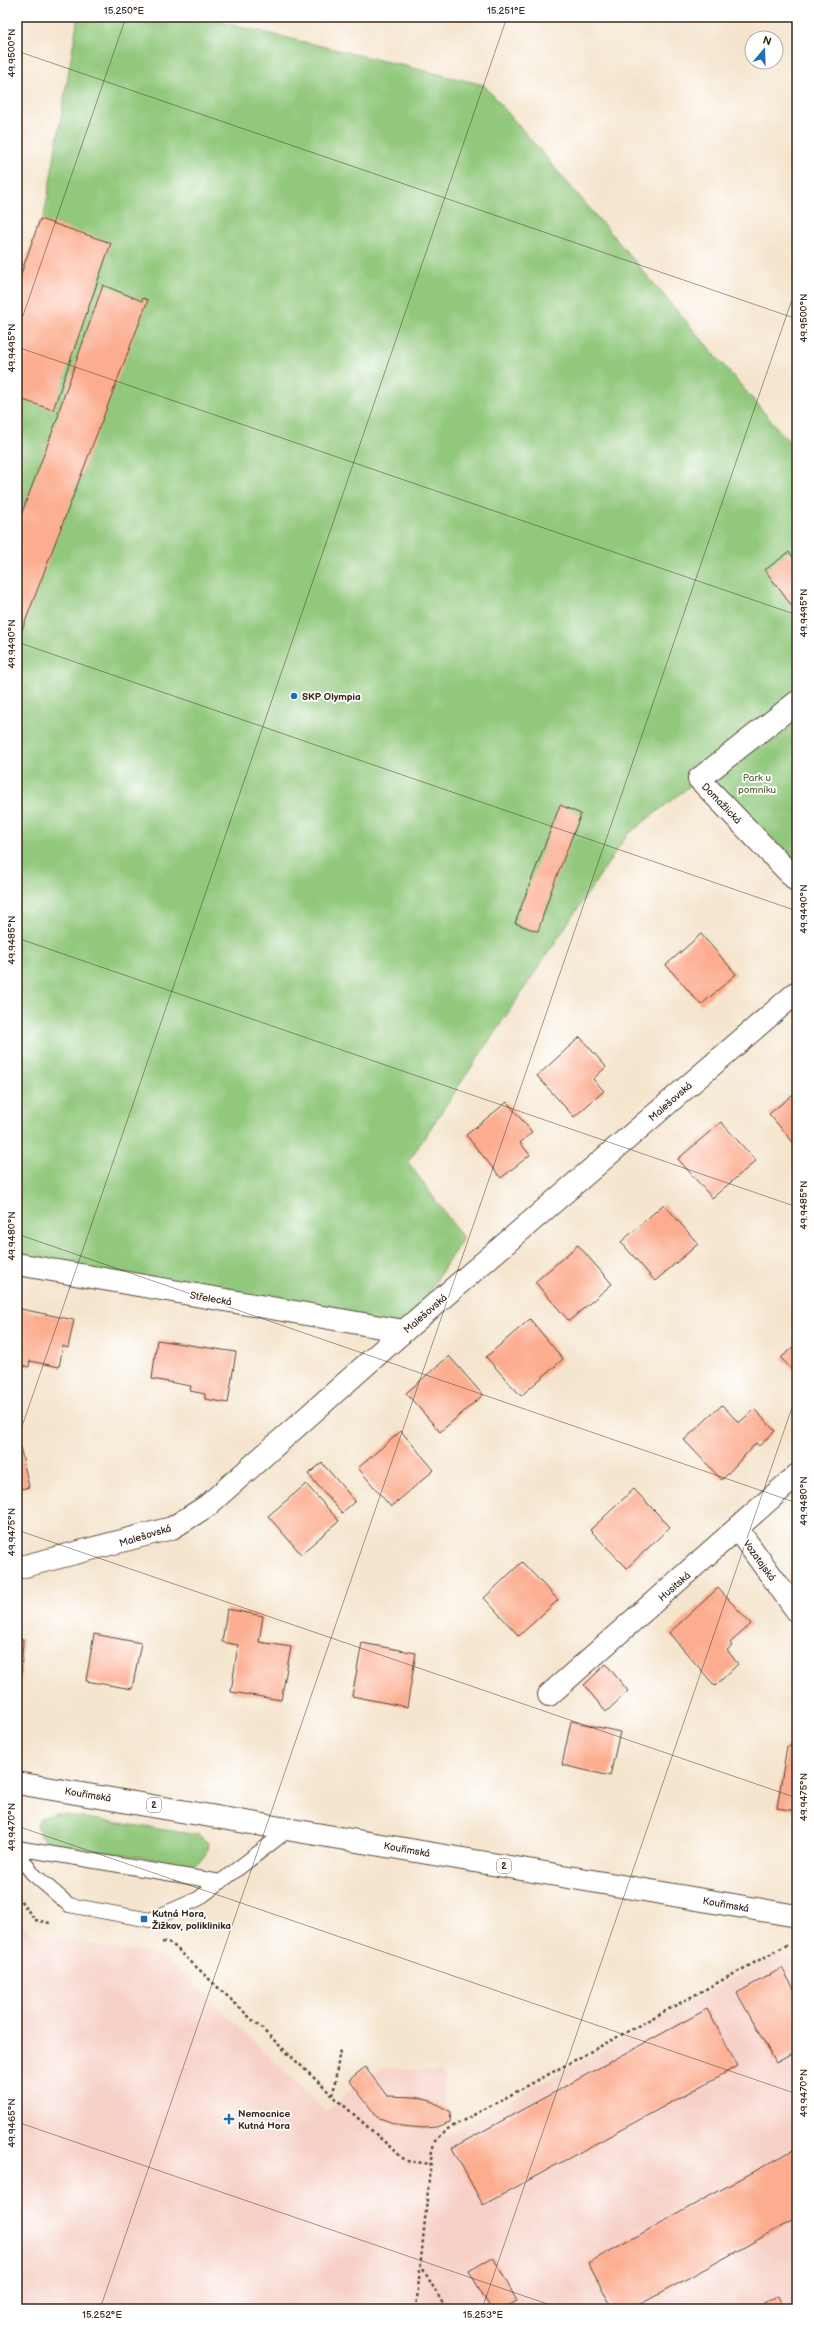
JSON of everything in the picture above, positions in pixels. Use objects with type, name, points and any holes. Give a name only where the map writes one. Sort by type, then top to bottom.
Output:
[{"type":"street","name":"Domažlická","points":[[797,702],[699,779],[797,881]]},
{"type":"street","name":"Malešovská","points":[[17,1568],[172,1528],[207,1506],[404,1331],[797,992]]},
{"type":"street","name":"Střelecká","points":[[17,1264],[404,1331]]},
{"type":"street","name":"Husitská","points":[[550,1696],[738,1530],[797,1475]]},
{"type":"street","name":"Vozatajská","points":[[738,1530],[797,1611]]},
{"type":"street","name":"Kouřimská","points":[[17,1782],[797,1916]]},
{"type":"lane","points":[[17,1852],[32,1873],[69,1905],[150,1920],[198,1899],[291,1828]]},
{"type":"lane","points":[[17,1848],[221,1882]]},
{"type":"path","points":[[159,1942],[172,1944],[332,2095],[406,2161],[430,2164]]},
{"type":"path","points":[[416,2309],[430,2164],[435,2141],[444,2130],[792,1942]]},
{"type":"path","points":[[332,2095],[340,2050]]},
{"type":"path","points":[[420,2264],[446,2309]]},
{"type":"shaded area","name":"Nemocnice Kutná Hora","points":[[17,1917],[29,1933],[161,1956],[183,1973],[327,2112],[354,2086],[349,2080],[365,2067],[371,2075],[382,2066],[438,2072],[444,2076],[440,2125],[445,2136],[773,1956],[797,1960],[797,2309],[17,2309]]},
{"type":"green space","name":"Park u pomníku","points":[[78,17],[200,17],[484,85],[797,451],[797,881],[699,779],[627,835],[408,1162],[463,1238],[404,1331],[17,1264],[17,284],[44,217]]},
{"type":"green space","points":[[58,1814],[199,1835],[208,1843],[207,1851],[202,1859],[193,1865],[51,1844],[40,1835],[37,1825],[40,1818]]},
{"type":"building","points":[[40,219],[111,243],[53,410],[17,398],[17,285]]},
{"type":"building","points":[[103,285],[142,301],[143,298],[148,300],[17,643],[17,526],[59,414],[58,413]]},
{"type":"building","points":[[789,552],[797,562],[797,613],[765,570]]},
{"type":"building","points":[[560,805],[581,814],[551,891],[538,931],[536,931],[515,923]]},
{"type":"building","points":[[701,934],[736,974],[701,1005],[666,965]]},
{"type":"building","points":[[580,1037],[606,1067],[593,1079],[604,1091],[574,1117],[537,1076]]},
{"type":"building","points":[[797,1091],[797,1147],[769,1114]]},
{"type":"building","points":[[507,1102],[532,1132],[520,1143],[530,1155],[501,1178],[466,1135]]},
{"type":"building","points":[[721,1122],[756,1161],[712,1198],[678,1159]]},
{"type":"building","points":[[664,1204],[698,1244],[655,1281],[621,1242]]},
{"type":"building","points":[[578,1245],[612,1284],[569,1321],[535,1282]]},
{"type":"building","points":[[21,1309],[74,1320],[68,1348],[63,1346],[59,1367],[30,1361],[29,1367],[17,1364],[17,1325]]},
{"type":"building","points":[[530,1319],[563,1359],[521,1396],[486,1357]]},
{"type":"building","points":[[157,1340],[236,1352],[228,1403],[205,1399],[205,1394],[190,1391],[191,1386],[152,1379]]},
{"type":"building","points":[[797,1343],[797,1375],[781,1358]]},
{"type":"building","points":[[449,1356],[483,1395],[440,1432],[406,1393]]},
{"type":"building","points":[[722,1405],[739,1423],[754,1409],[775,1431],[759,1446],[756,1443],[722,1480],[684,1440]]},
{"type":"building","points":[[401,1431],[434,1470],[391,1507],[358,1468]]},
{"type":"building","points":[[18,1437],[29,1487],[17,1490],[17,1438]]},
{"type":"building","points":[[322,1463],[355,1501],[342,1513],[308,1474]]},
{"type":"building","points":[[306,1484],[339,1521],[301,1554],[268,1516]]},
{"type":"building","points":[[634,1489],[670,1527],[627,1568],[590,1530]]},
{"type":"building","points":[[522,1562],[558,1600],[519,1636],[484,1598]]},
{"type":"building","points":[[718,1588],[751,1624],[730,1643],[732,1646],[727,1650],[738,1664],[715,1686],[669,1633]]},
{"type":"building","points":[[227,1609],[263,1616],[259,1642],[291,1647],[281,1700],[231,1692],[238,1645],[222,1642]]},
{"type":"building","points":[[94,1634],[141,1643],[132,1689],[86,1681]]},
{"type":"building","points":[[17,1639],[23,1639],[20,1694],[17,1693]]},
{"type":"building","points":[[362,1643],[416,1653],[407,1707],[352,1696]]},
{"type":"building","points":[[606,1664],[628,1691],[606,1712],[584,1685]]},
{"type":"building","points":[[571,1721],[620,1732],[610,1776],[562,1765]]},
{"type":"building","points":[[787,1746],[797,1747],[797,1811],[777,1808]]},
{"type":"building","points":[[782,1968],[797,1994],[797,2051],[776,2063],[737,1993]]},
{"type":"building","points":[[707,2009],[738,2066],[483,2205],[452,2148]]},
{"type":"building","points":[[365,2067],[387,2096],[414,2097],[431,2101],[451,2112],[450,2122],[436,2127],[423,2128],[401,2126],[377,2117],[349,2080]]},
{"type":"building","points":[[797,2148],[797,2218],[632,2309],[613,2309],[588,2263]]},
{"type":"building","points":[[493,2257],[517,2301],[502,2309],[491,2309],[469,2271]]},
{"type":"building","points":[[778,2296],[784,2309],[755,2309]]},
{"type":"place","name":"SKP Olympia","points":[[294,696]]},
{"type":"place","name":"Kutná Hora, Žižkov, poliklinika","points":[[144,1919]]},
{"type":"place","name":"Nemocnice Kutná Hora","points":[[229,2119]]}]
